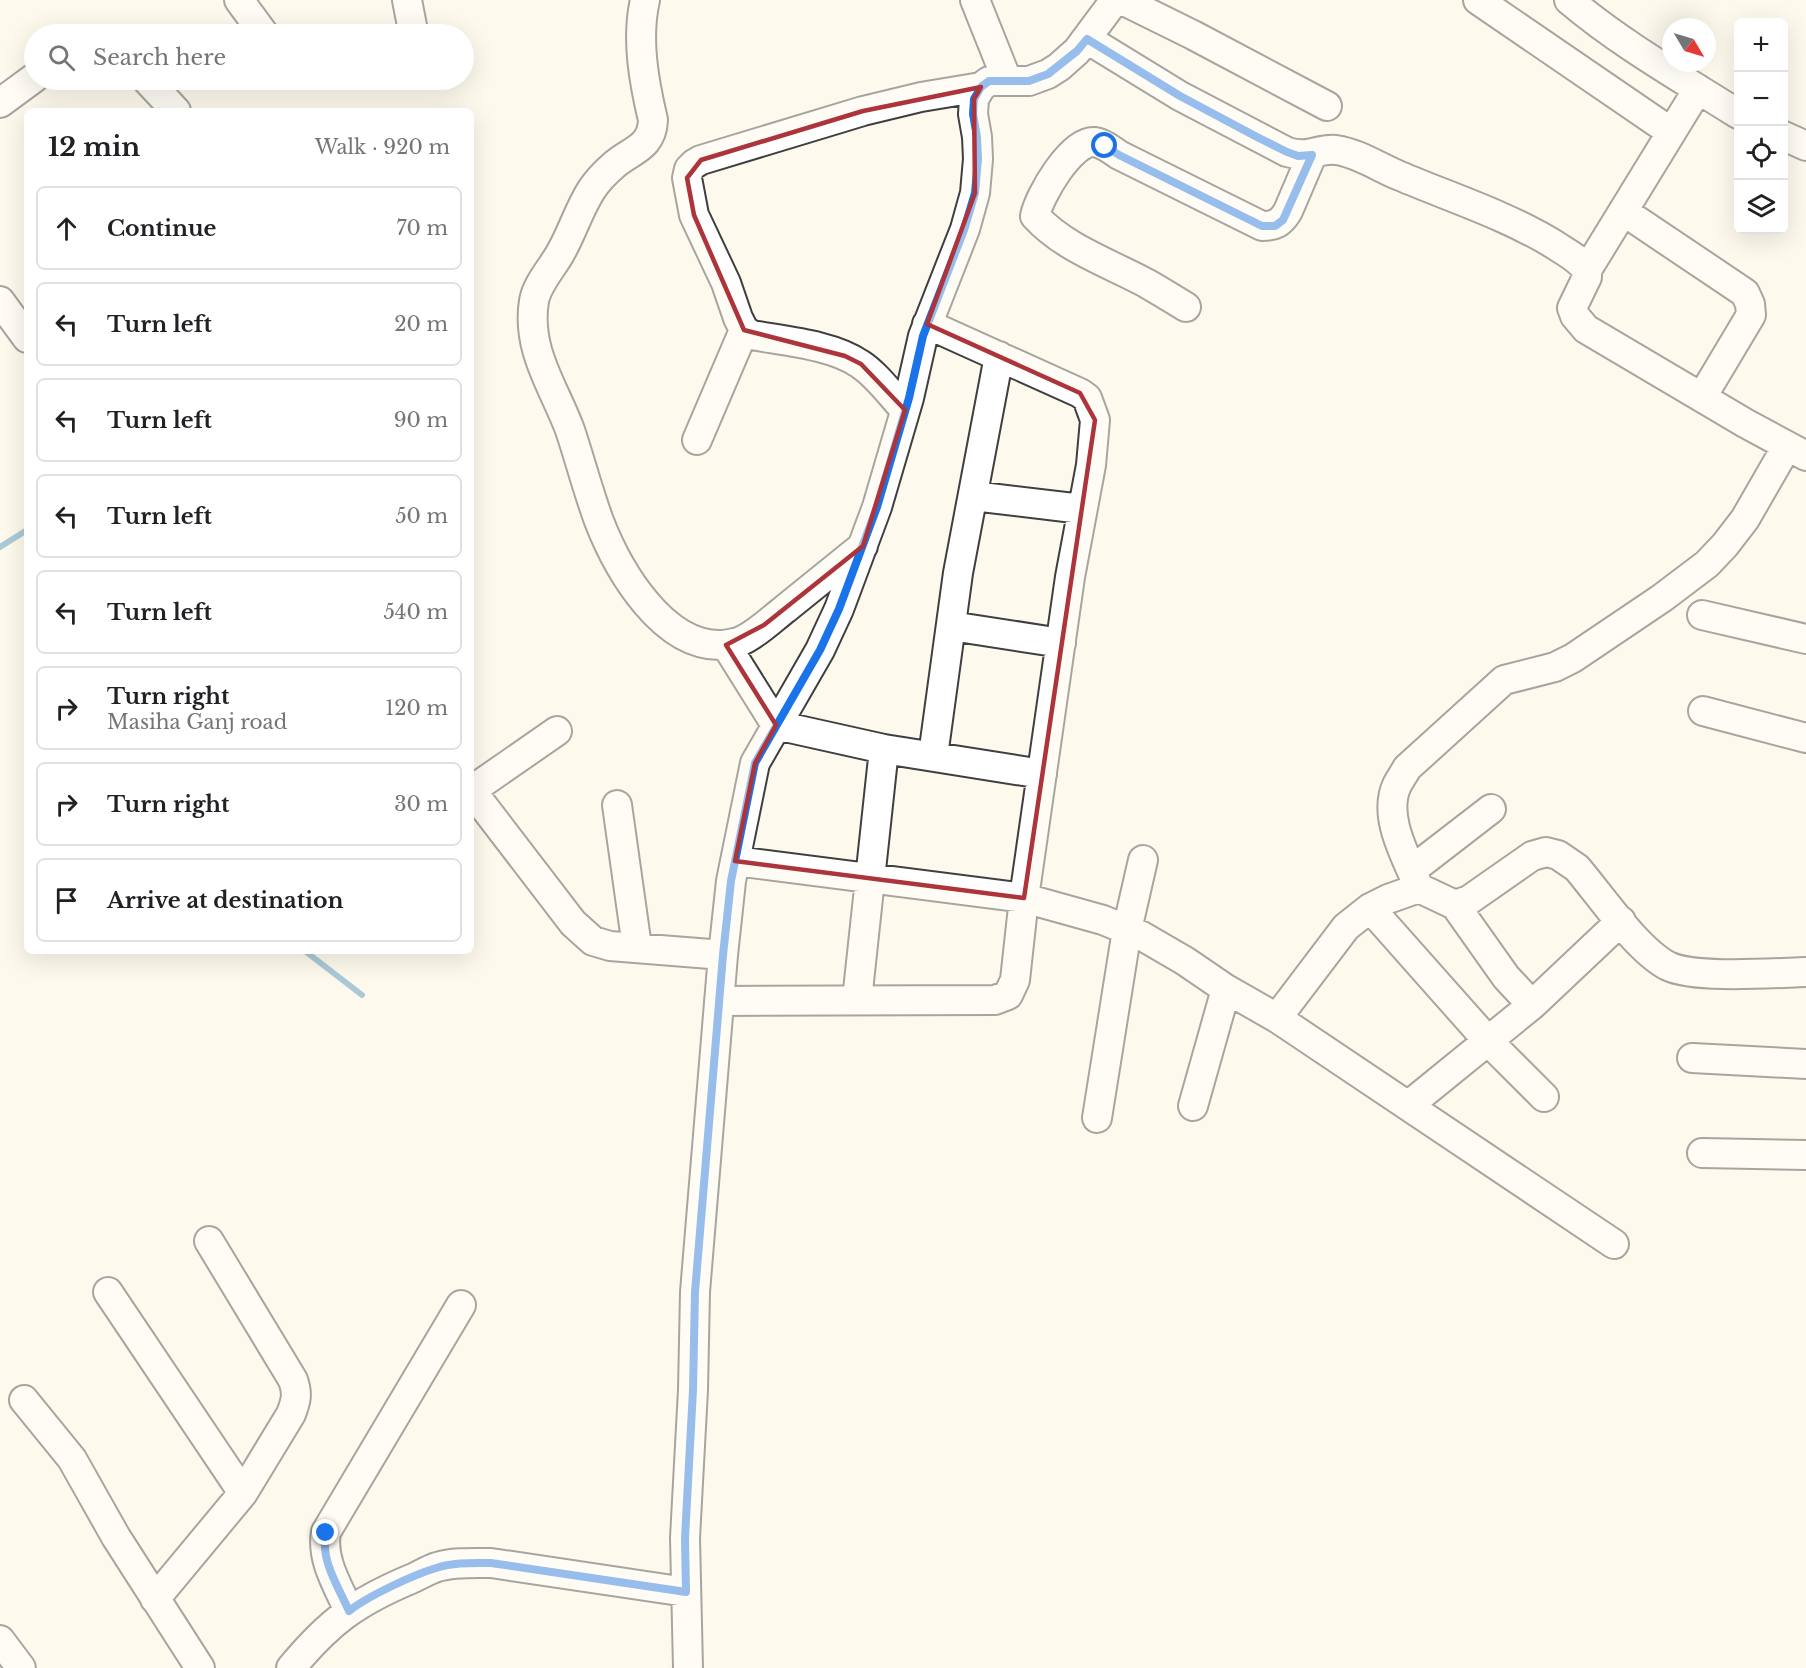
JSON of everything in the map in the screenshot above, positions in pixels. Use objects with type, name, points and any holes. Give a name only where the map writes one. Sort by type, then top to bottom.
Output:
[{"type":"street","points":[[239,0],[257,24]]},
{"type":"street","points":[[407,0],[412,24]]},
{"type":"street","points":[[645,0],[641,15],[642,53],[653,120],[650,138],[613,166],[591,190],[562,250],[537,291],[534,301],[533,325],[539,361],[570,430],[599,522],[612,550],[650,607],[669,627],[709,645],[726,645],[742,640],[863,546]]},
{"type":"street","points":[[975,0],[994,83]]},
{"type":"street","points":[[905,410],[861,364],[845,356],[819,348],[752,335],[744,330],[726,283],[694,215],[687,178],[689,169],[701,160],[863,111],[994,83],[1029,81],[1048,74],[1077,51],[1115,0]]},
{"type":"street","points":[[1122,0],[1328,106]]},
{"type":"street","points":[[1478,0],[1671,132]]},
{"type":"street","points":[[1569,0],[1595,22],[1734,111]]},
{"type":"street","points":[[1087,39],[1180,96],[1287,152],[1298,156],[1335,150],[1348,153],[1399,176],[1474,205],[1536,234],[1580,260],[1587,270]]},
{"type":"street","points":[[688,1668],[685,1538],[693,1390],[695,1292],[723,955],[735,861],[755,763],[820,650],[839,609],[877,507],[905,410],[923,336],[964,230],[975,193],[978,159],[973,114],[974,99],[994,83]]},
{"type":"street","points":[[0,103],[24,85]]},
{"type":"street","points":[[1532,1005],[1506,977],[1455,905],[1415,879],[1397,832],[1393,816],[1393,800],[1396,785],[1407,768],[1504,680],[1555,667],[1573,658],[1707,564],[1725,545],[1796,451],[1586,329],[1575,316],[1572,308],[1587,277],[1587,270],[1698,88]]},
{"type":"street","points":[[156,90],[173,108]]},
{"type":"street","points":[[1788,138],[1806,146]]},
{"type":"street","points":[[1186,307],[1086,253],[1047,229],[1035,216],[1037,204],[1055,173],[1083,145],[1094,142],[1262,226],[1275,226],[1283,220],[1288,211],[1312,155]]},
{"type":"street","points":[[1623,212],[1745,293],[1750,304],[1751,315],[1702,397]]},
{"type":"street","points":[[0,301],[24,334]]},
{"type":"street","points":[[719,1001],[995,1000],[1008,995],[1015,980],[1024,898],[1061,643],[1091,465],[1095,420],[1087,398],[1080,393],[927,324]]},
{"type":"street","points":[[697,440],[744,330]]},
{"type":"street","points":[[933,756],[958,573],[999,356]]},
{"type":"street","points":[[973,496],[1082,509]]},
{"type":"street","points":[[1702,615],[1806,639]]},
{"type":"street","points":[[951,626],[1061,643]]},
{"type":"street","points":[[726,645],[776,725],[884,749],[1042,774]]},
{"type":"street","points":[[1703,711],[1806,738]]},
{"type":"street","points":[[474,788],[557,731]]},
{"type":"street","points":[[857,1000],[884,749]]},
{"type":"street","points":[[474,794],[558,904],[593,941],[610,946],[723,955]]},
{"type":"street","points":[[617,805],[637,947]]},
{"type":"street","points":[[1277,1017],[1346,927],[1415,879],[1491,809]]},
{"type":"street","points":[[1455,905],[1469,900],[1532,856],[1546,852],[1566,859],[1577,868],[1653,956],[1682,971],[1806,972]]},
{"type":"street","points":[[1097,1118],[1128,930],[1143,860]]},
{"type":"street","points":[[735,861],[1024,898],[1103,920],[1142,936],[1185,961],[1226,989],[1277,1017],[1614,1244]]},
{"type":"street","points":[[1370,909],[1488,1041],[1544,1097]]},
{"type":"street","points":[[1409,1105],[1532,1005],[1621,921]]},
{"type":"street","points":[[1193,1106],[1226,989]]},
{"type":"street","points":[[1692,1058],[1806,1064]]},
{"type":"street","points":[[1702,1153],[1806,1155]]},
{"type":"street","points":[[155,1599],[243,1492],[291,1414],[297,1400],[297,1389],[209,1241]]},
{"type":"street","points":[[108,1292],[243,1492]]},
{"type":"street","points":[[349,1611],[325,1556],[323,1545],[326,1533],[461,1305]]},
{"type":"street","points":[[24,1400],[72,1459],[116,1537],[200,1668]]},
{"type":"street","points":[[291,1668],[314,1640],[349,1611],[382,1591],[436,1567],[462,1562],[491,1563],[686,1592]]},
{"type":"street","points":[[0,1640],[21,1668]]},
{"type":"highlighted area","points":[[981,87],[974,99],[975,193],[927,324],[1080,393],[1095,420],[1024,898],[735,861],[755,763],[776,725],[726,645],[764,625],[863,546],[905,410],[861,364],[845,356],[744,330],[694,215],[687,178],[701,160],[863,111]]},
{"type":"waterway","points":[[0,547],[24,532]]},
{"type":"waterway","points":[[309,954],[362,995]]},
{"type":"route","points":[[326,1533],[323,1545],[325,1556],[349,1611],[382,1591],[436,1567],[462,1562],[491,1563],[686,1592],[685,1538],[693,1390],[695,1292],[731,881],[755,763],[820,650],[839,609],[877,507],[909,398],[923,336],[964,230],[975,193],[978,159],[973,114],[974,99],[981,87],[989,81],[1029,81],[1048,74],[1077,51],[1087,39],[1180,96],[1257,137],[1298,156],[1312,155],[1283,220],[1275,226],[1262,226],[1105,146]]}]
